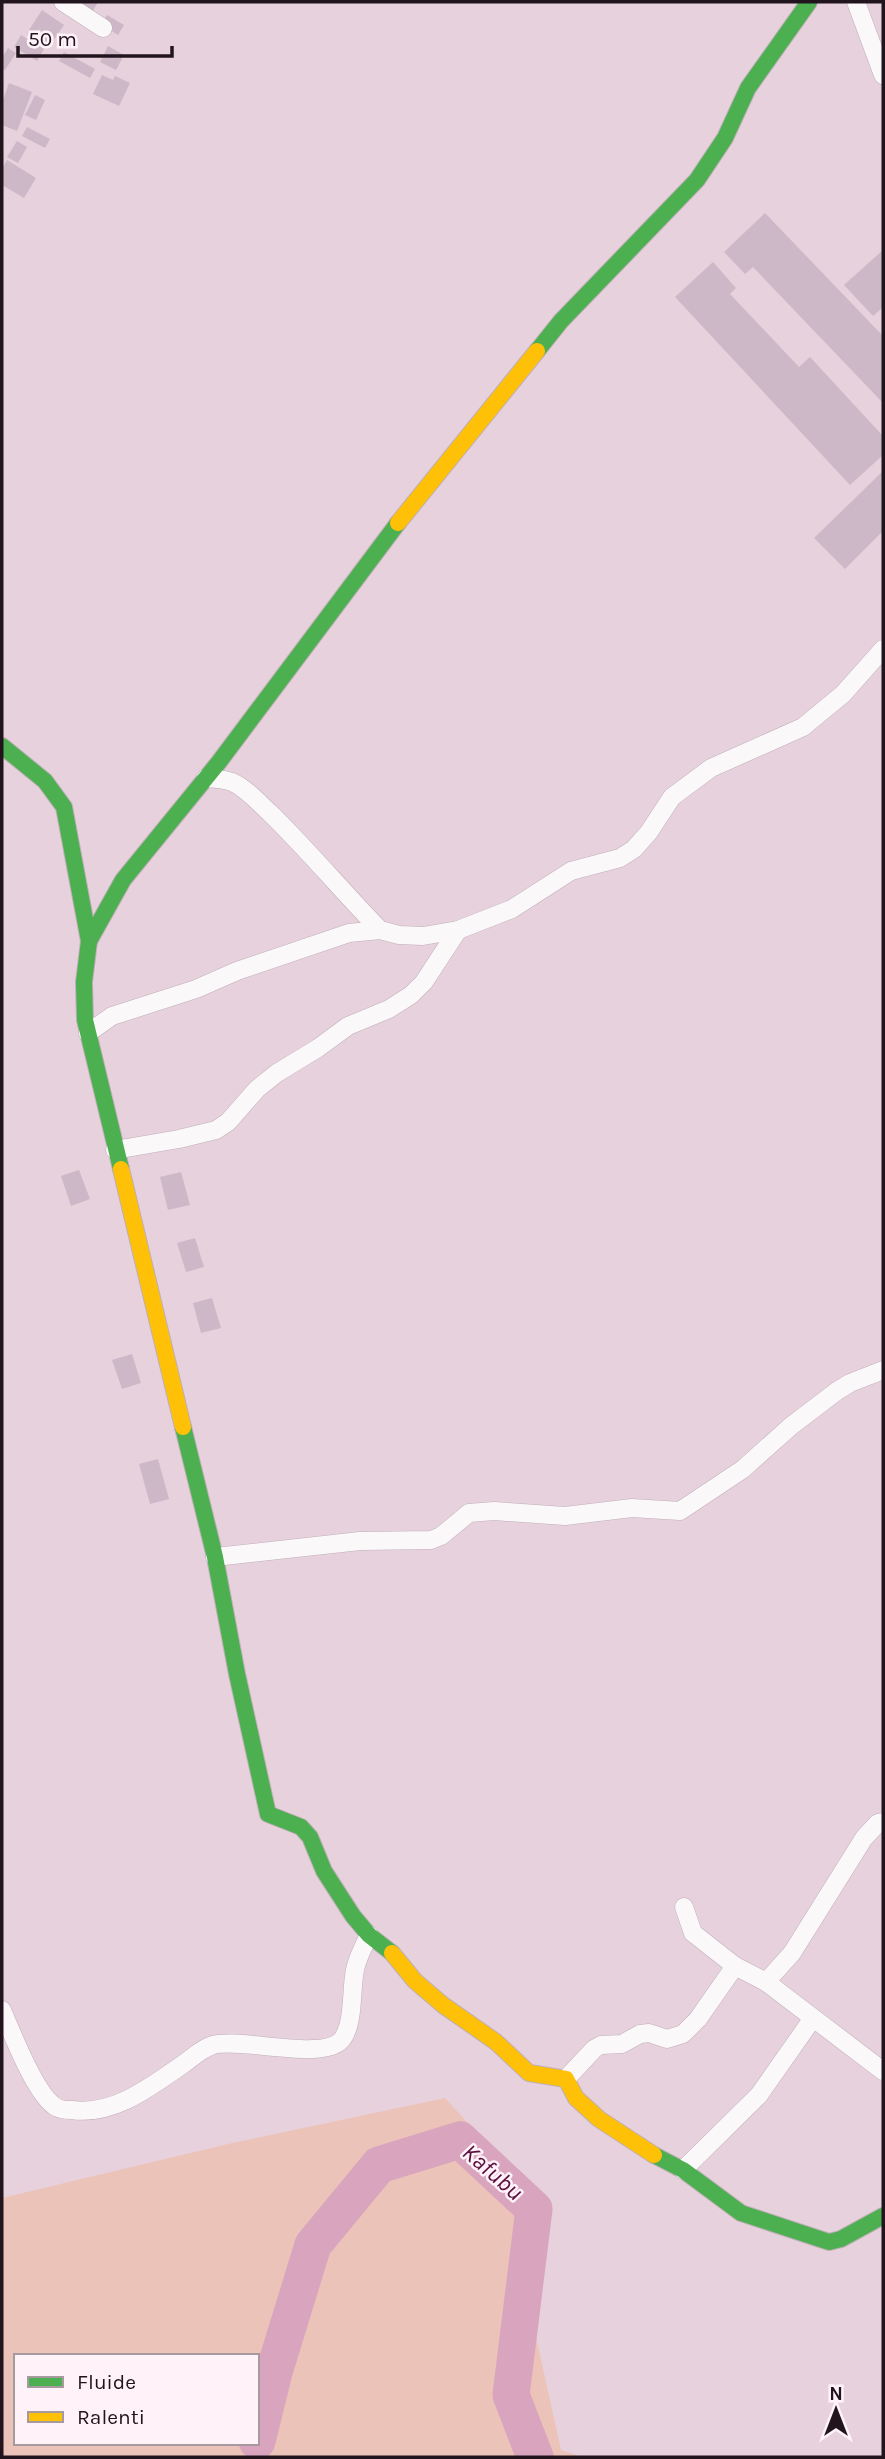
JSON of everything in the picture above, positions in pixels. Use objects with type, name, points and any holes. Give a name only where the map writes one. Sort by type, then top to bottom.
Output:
[{"type":"street","points":[[63,2],[103,29]]},
{"type":"street","points":[[89,941],[123,880],[206,778],[386,539],[561,321],[697,180],[725,138],[748,88],[809,2]]},
{"type":"street","points":[[856,2],[883,75]]},
{"type":"street","points":[[88,1033],[112,1016],[196,989],[237,971],[349,933],[380,930],[424,936],[458,930],[512,909],[571,871],[620,858],[634,849],[649,832],[672,797],[711,768],[803,727],[843,694],[883,649]]},
{"type":"street","points":[[2,746],[48,783],[64,807],[89,941],[84,982],[85,1020],[215,1557],[268,1814],[301,1827],[310,1837],[331,1882],[353,1916],[369,1935],[391,1952],[415,1981],[443,2005],[496,2042],[529,2073],[566,2079]]},
{"type":"street","points":[[206,778],[235,783],[258,802],[297,839],[380,930]]},
{"type":"street","points":[[115,1150],[216,1130],[228,1122],[257,1089],[277,1073],[348,1026],[389,1009],[411,995],[424,982],[458,930]]},
{"type":"street","points":[[215,1557],[360,1541],[430,1540],[441,1536],[469,1513],[494,1511],[565,1516],[632,1508],[680,1511],[743,1469],[791,1426],[837,1391],[883,1370]]},
{"type":"street","points":[[766,1982],[792,1953],[864,1838],[878,1823],[883,1822]]},
{"type":"street","points":[[684,1908],[692,1933],[735,1966],[766,1982],[883,2071]]},
{"type":"street","points":[[2,2010],[40,2092],[57,2108],[84,2112],[106,2109],[149,2088],[211,2045],[230,2042],[288,2049],[335,2045],[344,2038],[355,1968],[369,1935]]},
{"type":"street","points":[[566,2079],[601,2045],[622,2044],[640,2034],[649,2033],[667,2039],[683,2034],[698,2019],[735,1966]]},
{"type":"street","points":[[683,2170],[759,2095],[814,2018]]},
{"type":"street","points":[[566,2079],[576,2098],[600,2119],[654,2155],[683,2170],[741,2213],[829,2242],[841,2239],[883,2216]]},
{"type":"shaded area","points":[[445,2098],[509,2168],[523,2278],[561,2450],[582,2457],[2,2457],[2,2198],[228,2144]]},
{"type":"building","points":[[81,2],[98,2],[90,16],[77,8]]},
{"type":"building","points":[[42,10],[64,25],[49,47],[27,33]]},
{"type":"building","points":[[107,15],[124,25],[118,35],[101,24]]},
{"type":"building","points":[[21,35],[44,49],[37,61],[14,47]]},
{"type":"building","points":[[108,46],[124,55],[116,70],[100,62]]},
{"type":"building","points":[[8,48],[16,53],[5,70],[2,69],[2,58]]},
{"type":"building","points":[[64,52],[95,69],[90,78],[59,61]]},
{"type":"building","points":[[102,75],[113,80],[115,76],[130,83],[119,106],[93,94]]},
{"type":"building","points":[[9,83],[32,92],[17,131],[2,125],[2,103]]},
{"type":"building","points":[[35,95],[45,100],[36,120],[25,115]]},
{"type":"building","points":[[27,127],[50,139],[45,148],[22,136]]},
{"type":"building","points":[[17,141],[27,147],[18,163],[7,157]]},
{"type":"building","points":[[7,160],[36,178],[24,198],[2,185],[2,169]]},
{"type":"building","points":[[765,213],[883,336],[883,403],[753,267],[745,274],[724,252]]},
{"type":"building","points":[[883,250],[883,307],[873,316],[844,285]]},
{"type":"building","points":[[713,262],[736,288],[730,294],[799,367],[810,357],[883,436],[883,455],[850,485],[675,297]]},
{"type":"building","points":[[883,471],[883,531],[845,569],[814,538]]},
{"type":"building","points":[[79,1170],[90,1199],[71,1206],[61,1176]]},
{"type":"building","points":[[181,1172],[190,1205],[168,1210],[160,1177]]},
{"type":"building","points":[[195,1238],[204,1267],[186,1272],[177,1243]]},
{"type":"building","points":[[212,1298],[221,1328],[201,1333],[193,1303]]},
{"type":"building","points":[[132,1354],[141,1383],[122,1389],[112,1360]]},
{"type":"building","points":[[158,1459],[169,1499],[150,1504],[139,1464]]},
{"type":"waterway","name":"Kafubu","points":[[259,2433],[274,2372],[313,2245],[379,2165],[460,2140],[534,2209],[511,2395],[535,2457]]},
{"type":"traffic: fast","points":[[537,351],[561,321],[697,180],[725,138],[748,88],[809,2]]},
{"type":"traffic: fast","points":[[89,941],[123,880],[219,762],[398,523]]},
{"type":"traffic: fast","points":[[2,746],[45,781],[64,807],[89,941],[84,982],[85,1020],[121,1169]]},
{"type":"traffic: fast","points":[[183,1427],[215,1557],[268,1814],[301,1827],[310,1837],[324,1871],[353,1916],[369,1935],[392,1953]]},
{"type":"traffic: fast","points":[[654,2155],[683,2170],[741,2213],[829,2242],[841,2239],[883,2216]]},
{"type":"traffic: slow","points":[[398,523],[537,351]]},
{"type":"traffic: slow","points":[[121,1169],[183,1427]]},
{"type":"traffic: slow","points":[[392,1953],[415,1981],[443,2005],[496,2042],[529,2073],[566,2079],[576,2098],[599,2119],[654,2155]]}]
